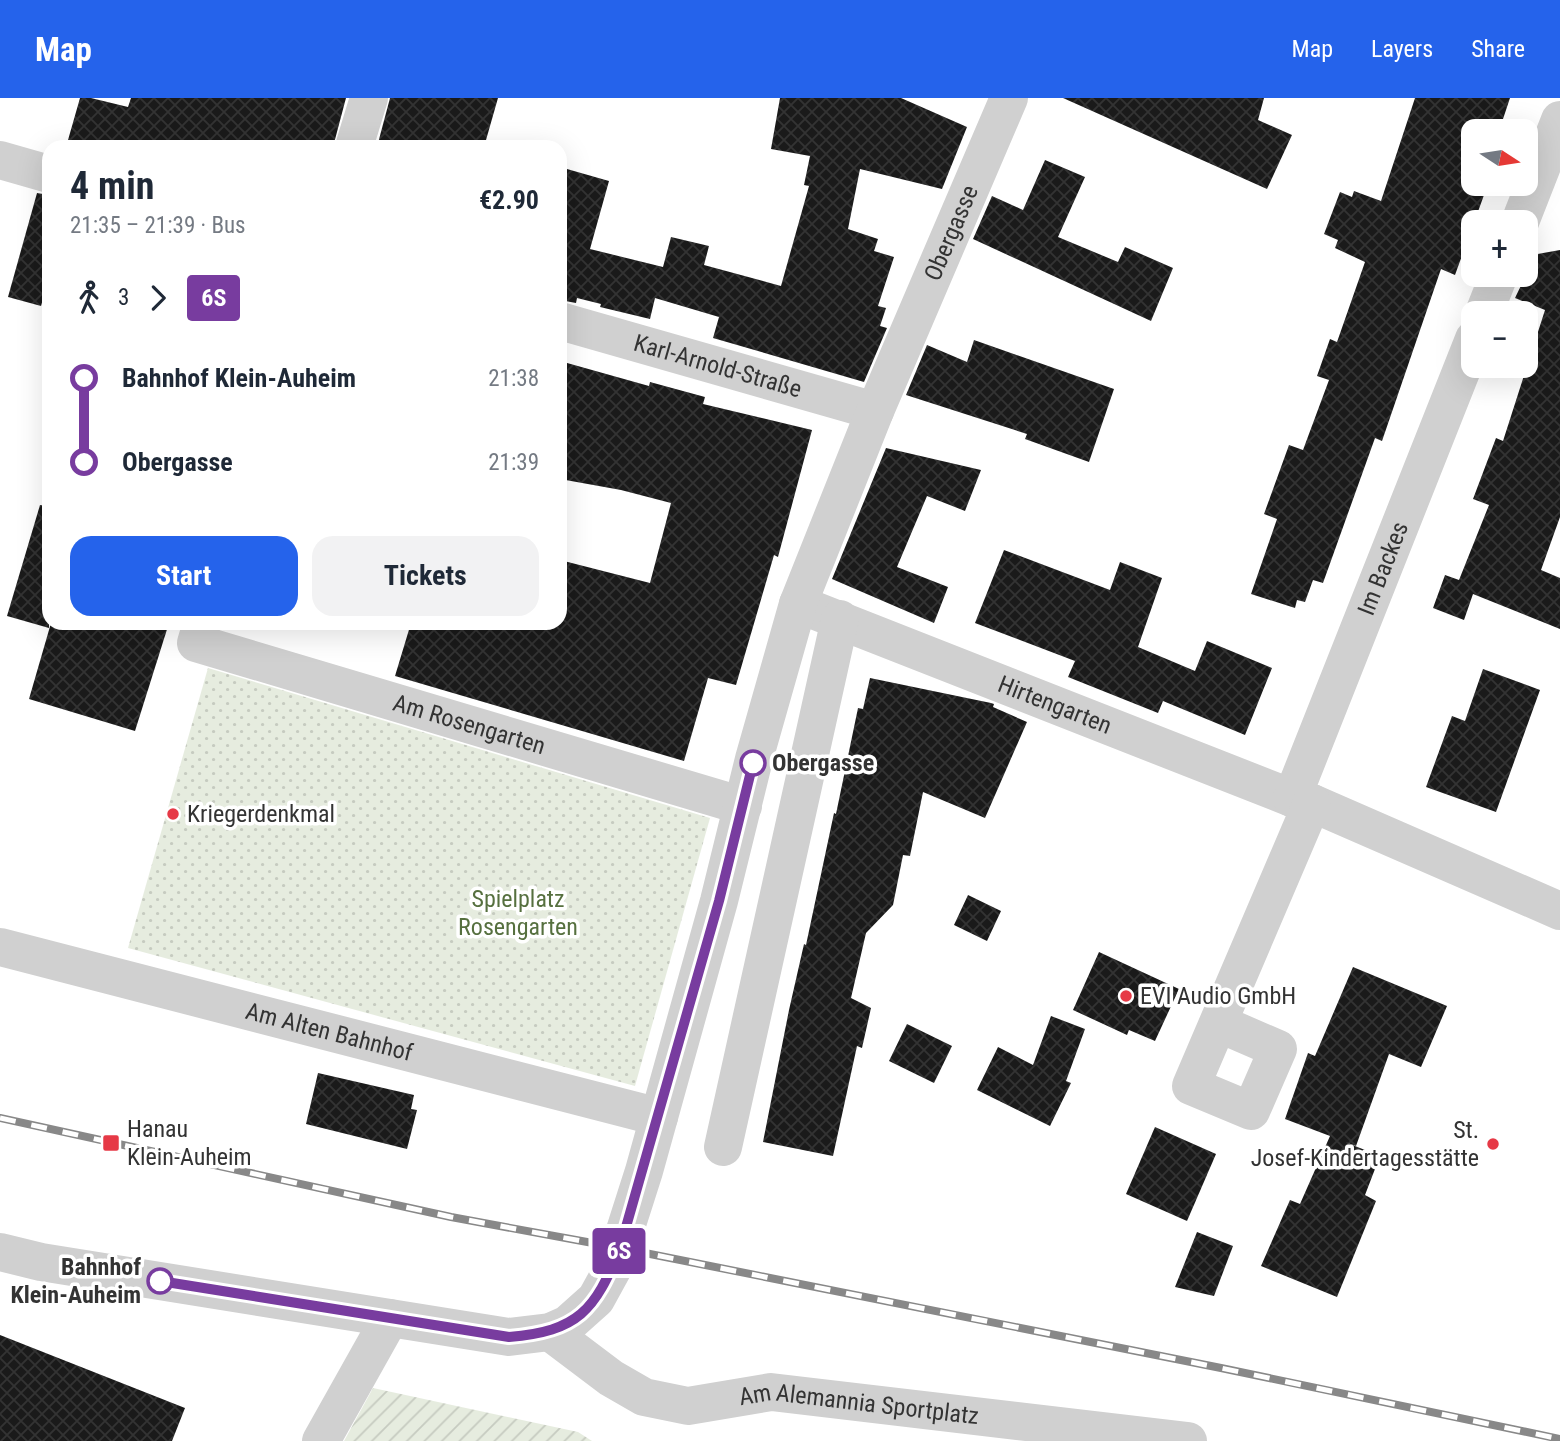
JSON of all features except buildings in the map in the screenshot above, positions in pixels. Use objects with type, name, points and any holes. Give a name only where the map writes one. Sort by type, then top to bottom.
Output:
[{"type":"street","points":[[356,140],[369,98]]},
{"type":"street","name":"Obergasse","points":[[550,1332],[568,1324],[596,1299],[604,1287],[620,1248],[659,1117],[798,604],[875,411],[1009,98]]},
{"type":"street","points":[[1525,210],[1560,120]]},
{"type":"street","points":[[0,160],[42,172]]},
{"type":"street","name":"Karl-Arnold-Straße","points":[[567,323],[875,411]]},
{"type":"street","name":"Im Backes","points":[[1302,800],[1461,374]]},
{"type":"street","name":"Hirtengarten","points":[[798,604],[1302,800],[1560,911]]},
{"type":"street","points":[[723,1147],[840,619]]},
{"type":"street","name":"Am Rosengarten","points":[[199,633],[743,806]]},
{"type":"street","points":[[1217,1023],[1302,800]]},
{"type":"street","name":"Am Alten Bahnhof","points":[[0,947],[659,1117]]},
{"type":"street","points":[[0,1252],[41,1262],[509,1337],[550,1332]]},
{"type":"street","points":[[321,1441],[390,1318]]},
{"type":"street","name":"Am Alemannia Sportplatz","points":[[550,1332],[611,1378],[644,1397],[688,1406],[771,1392],[1188,1441]]},
{"type":"green space","name":"Spielplatz Rosengarten","points":[[208,668],[710,818],[635,1086],[128,948]]},
{"type":"green space","points":[[373,1388],[578,1432],[592,1441],[344,1441]]},
{"type":"railway","points":[[0,1118],[451,1217],[620,1248],[1221,1368],[1560,1439]]},
{"type":"bus line","name":"6S","points":[[160,1281],[509,1337],[550,1332],[568,1324],[596,1299],[604,1287],[620,1248],[719,901],[753,763]]},
{"type":"place","name":"Obergasse","points":[[753,763]]},
{"type":"place","name":"Kriegerdenkmal","points":[[173,814]]},
{"type":"place","name":"EVI Audio GmbH","points":[[1126,996]]},
{"type":"place","name":"Hanau Klein-Auheim","points":[[111,1143]]},
{"type":"place","name":"St. Josef-Kindertagesstätte","points":[[1493,1144]]},
{"type":"place","name":"Bahnhof Klein-Auheim","points":[[160,1281]]}]
